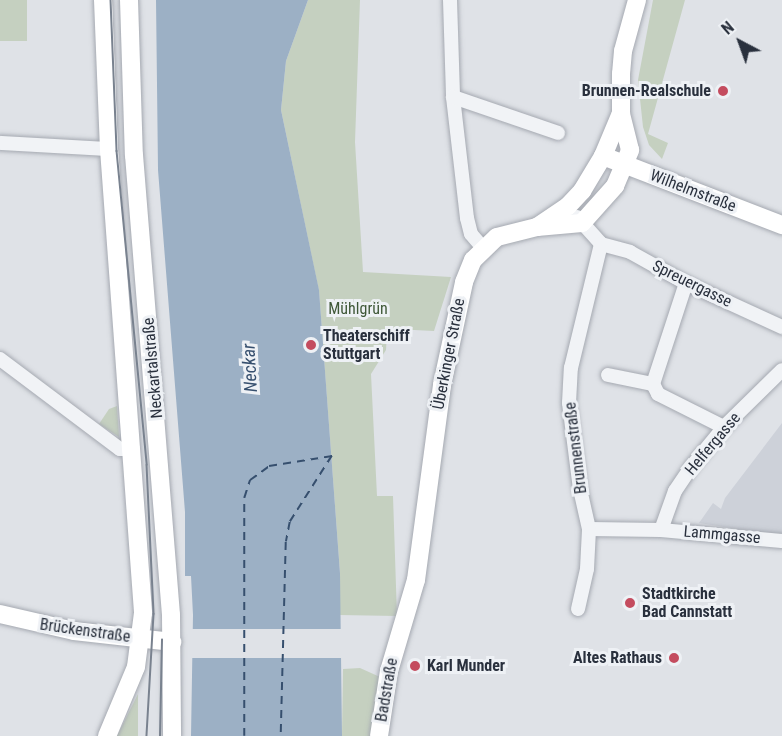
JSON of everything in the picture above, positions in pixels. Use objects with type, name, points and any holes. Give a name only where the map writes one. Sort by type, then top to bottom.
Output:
[{"type":"main road","name":"Neckartalstraße","points":[[104,0],[109,149],[141,556],[141,639],[127,696],[107,736]]},
{"type":"main road","name":"Neckartalstraße","points":[[129,0],[134,155],[172,736]]},
{"type":"main road","points":[[483,248],[497,237],[537,227],[582,223],[605,202],[626,166],[630,150],[621,113],[622,51],[636,0]]},
{"type":"main road","points":[[537,227],[568,206],[603,156],[621,113]]},
{"type":"main road","name":"Wilhelmstraße","points":[[603,156],[782,225]]},
{"type":"main road","name":"Überkinger Straße","points":[[396,643],[416,580],[453,319],[464,282],[483,248]]},
{"type":"main road","name":"Brückenstraße","points":[[0,614],[23,622],[167,642]]},
{"type":"main road","name":"Badstraße","points":[[379,736],[383,696],[396,643]]},
{"type":"street","points":[[450,0],[453,96],[467,218],[471,234],[483,248]]},
{"type":"street","points":[[453,96],[558,133]]},
{"type":"street","points":[[0,142],[109,149]]},
{"type":"street","points":[[568,206],[601,244]]},
{"type":"street","name":"Spreuergasse","points":[[601,244],[630,252],[686,283],[782,327]]},
{"type":"street","name":"Brunnenstraße","points":[[578,609],[587,569],[590,529],[580,489],[569,403],[571,368],[601,244]]},
{"type":"street","points":[[652,384],[686,283]]},
{"type":"street","points":[[0,359],[120,449],[133,448]]},
{"type":"street","name":"Helfergasse","points":[[661,530],[675,491],[724,427],[782,370]]},
{"type":"street","points":[[608,375],[652,384],[658,394],[724,427]]},
{"type":"street","name":"Lammgasse","points":[[590,529],[661,530],[782,541]]},
{"type":"shaded area","points":[[782,423],[782,536],[699,523],[713,503],[721,509],[725,498]]},
{"type":"green space","points":[[0,0],[27,0],[27,41],[0,41]]},
{"type":"green space","name":"Mühlgrün","points":[[308,0],[360,0],[355,142],[363,272],[451,277],[434,331],[394,329],[387,334],[386,350],[371,374],[377,496],[393,496],[397,616],[339,615],[340,573],[319,291],[281,110],[286,61]]},
{"type":"green space","points":[[653,0],[685,0],[648,134],[668,143],[662,159],[649,145],[643,127],[638,80]]},
{"type":"green space","points":[[117,406],[119,437],[99,424],[109,409]]},
{"type":"green space","points":[[360,668],[380,677],[372,736],[342,736],[343,669]]},
{"type":"green space","points":[[138,694],[138,736],[117,736]]},
{"type":"water","name":"Neckar","points":[[156,0],[308,0],[286,61],[281,110],[319,290],[340,573],[342,736],[191,736],[193,615],[191,576],[185,576],[185,512],[158,170]]},
{"type":"pier","points":[[190,629],[343,629],[343,658],[190,658]]},
{"type":"ferry route","points":[[244,736],[244,498],[250,480],[269,466],[332,456],[290,522],[286,542],[281,736]]},
{"type":"tram line","points":[[111,0],[117,151],[147,465],[154,614],[147,736]]},
{"type":"tram line","points":[[160,736],[162,640]]},
{"type":"place","name":"Brunnen-Realschule","points":[[723,91]]},
{"type":"place","name":"Theaterschiff Stuttgart","points":[[311,345]]},
{"type":"place","name":"Stadtkirche Bad Cannstatt","points":[[630,603]]},
{"type":"place","name":"Altes Rathaus","points":[[674,658]]},
{"type":"place","name":"Karl Munder","points":[[415,666]]}]
